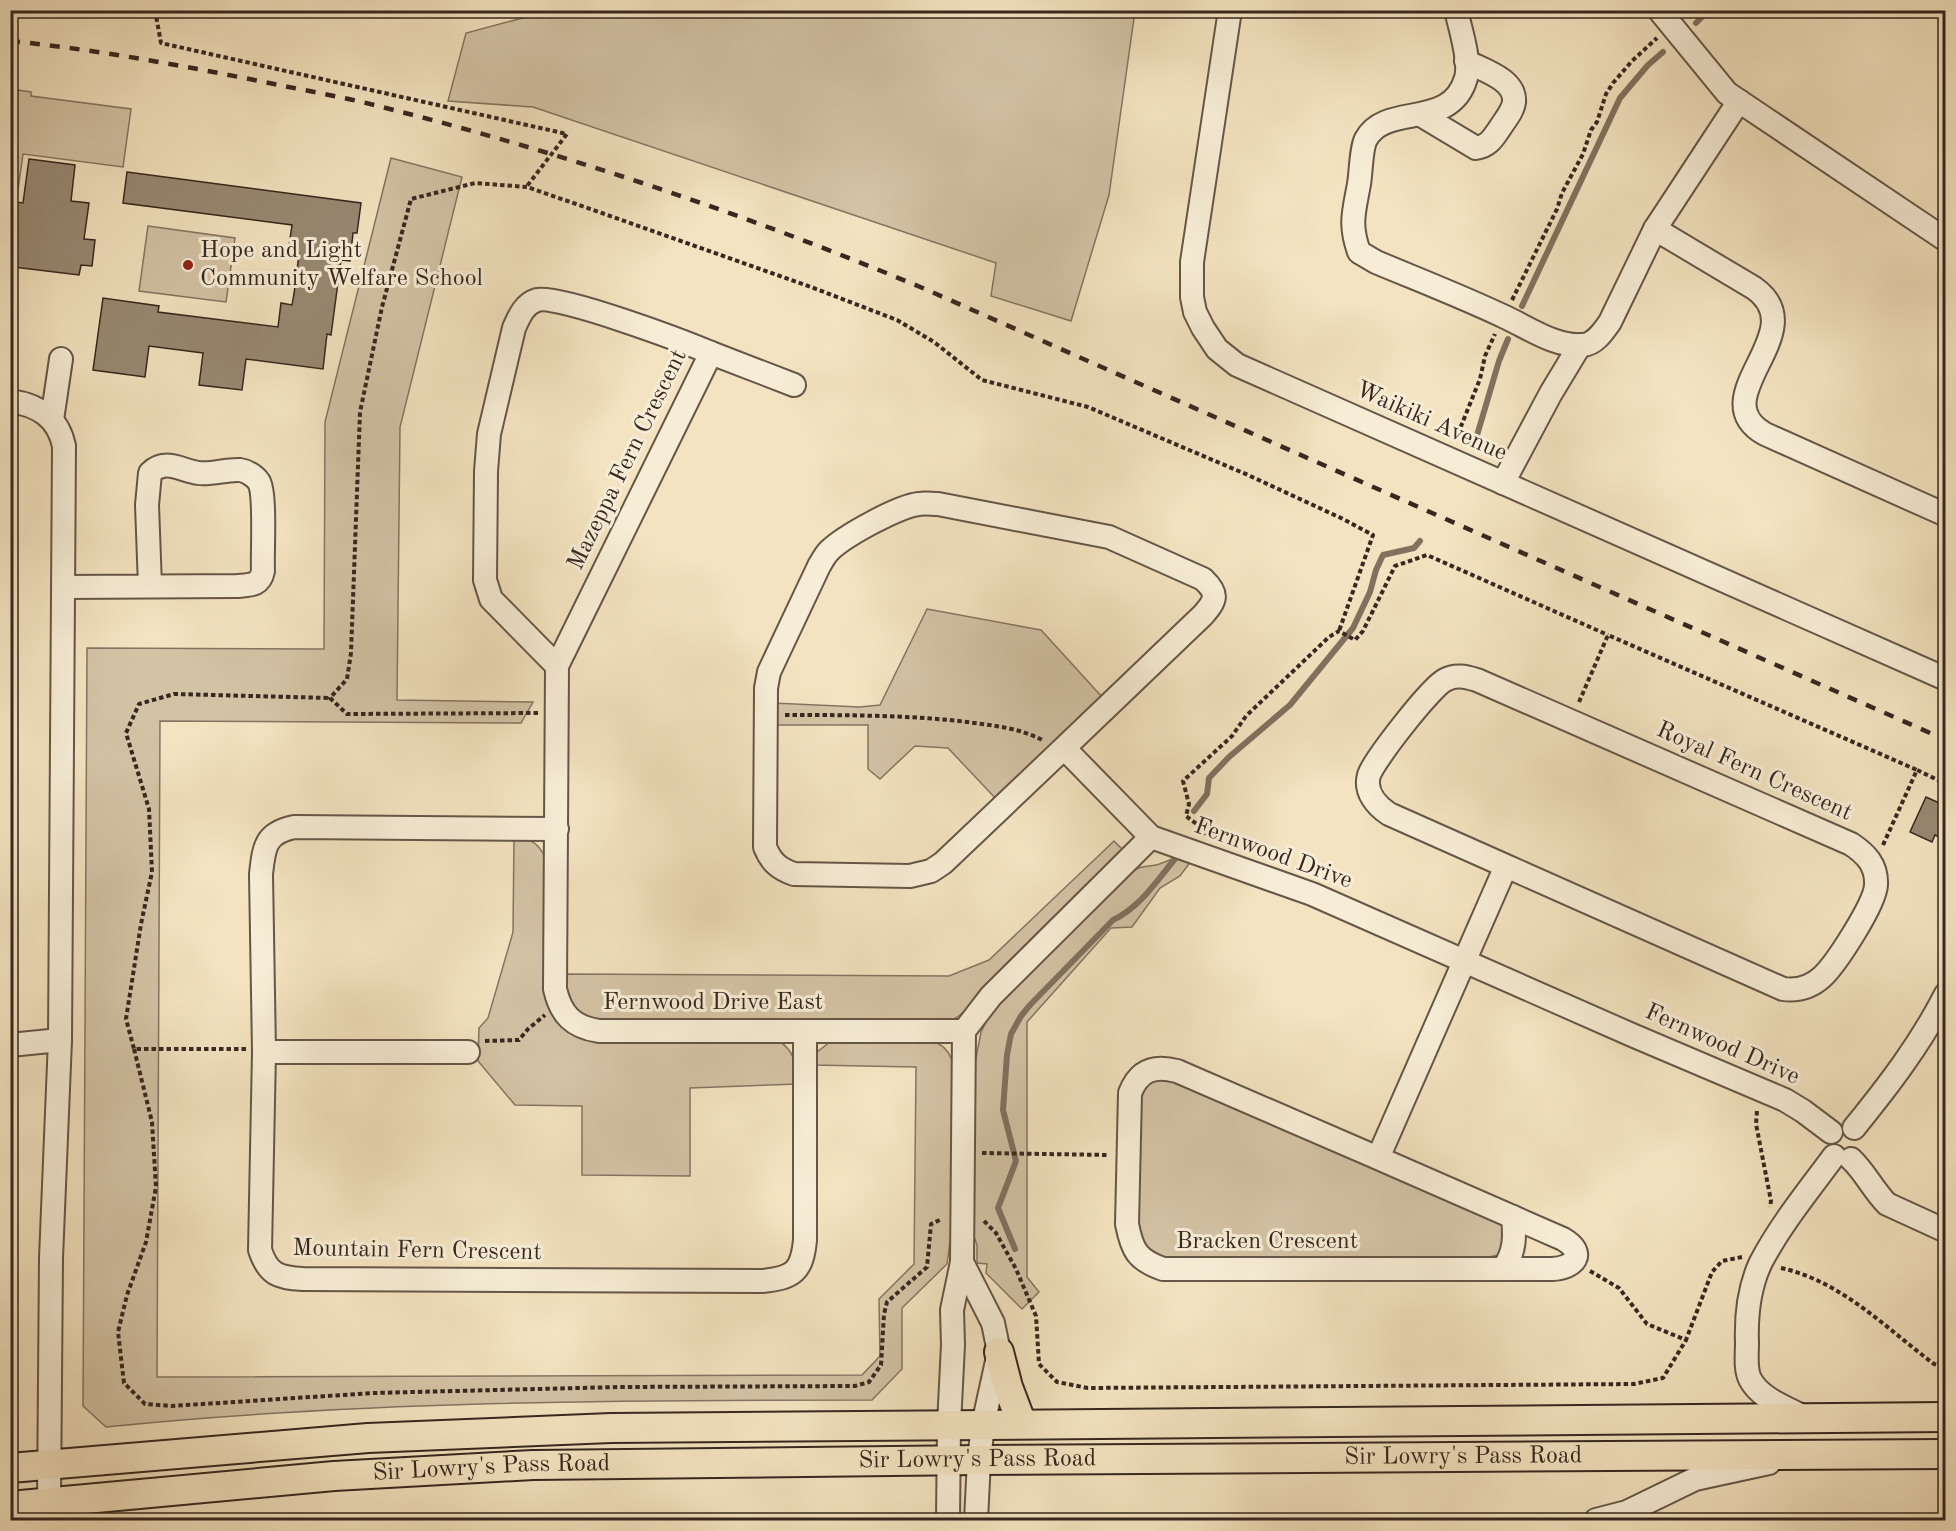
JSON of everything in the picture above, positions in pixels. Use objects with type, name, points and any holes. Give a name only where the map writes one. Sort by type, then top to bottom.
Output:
[{"type":"main road","points":[[999,1352],[1008,1387],[1022,1424]]},
{"type":"main road","name":"Sir Lowry's Pass Road","points":[[10,1468],[368,1438],[490,1431],[693,1426],[1946,1417]]},
{"type":"main road","name":"Sir Lowry's Pass Road","points":[[10,1506],[334,1476],[532,1466],[979,1460],[1946,1454]]},
{"type":"street","name":"Waikiki Avenue","points":[[1230,10],[1191,262],[1195,312],[1217,350],[1237,366],[1946,679]]},
{"type":"street","points":[[1456,10],[1466,61],[1466,77],[1458,95],[1443,108],[1390,121],[1374,129],[1365,140],[1353,220],[1353,235],[1359,252],[1376,262],[1505,317],[1541,336],[1567,344],[1580,345],[1589,344],[1601,335],[1610,322],[1655,229],[1739,101]]},
{"type":"street","points":[[1665,19],[1727,93],[1946,240]]},
{"type":"street","points":[[1421,115],[1476,148],[1491,143],[1512,108],[1514,101],[1511,90],[1503,81],[1466,61]]},
{"type":"street","points":[[1655,229],[1754,288],[1761,293],[1771,307],[1772,333],[1744,396],[1745,411],[1752,425],[1765,434],[1946,515]]},
{"type":"street","name":"Mazeppa Fern Crescent","points":[[538,300],[552,300],[663,334],[711,353],[557,666],[492,599],[485,580],[486,471],[489,434],[509,346],[522,312],[538,300]]},
{"type":"street","points":[[1503,483],[1551,393],[1580,345]]},
{"type":"street","points":[[711,353],[794,385]]},
{"type":"street","points":[[52,420],[60,359]]},
{"type":"street","points":[[10,401],[35,406],[52,420],[62,436],[64,446],[60,1040],[51,1258],[49,1502]]},
{"type":"street","points":[[63,587],[252,585],[260,580],[263,571],[261,489],[254,476],[240,470],[198,473],[166,465],[156,466],[148,480],[150,586]]},
{"type":"street","points":[[920,503],[938,504],[1109,537],[1203,579],[1214,591],[1215,597],[1212,605],[1203,615],[1064,748],[943,863],[931,871],[910,876],[794,874],[776,865],[765,848],[766,688],[769,672],[819,566],[828,552],[865,527],[908,506],[920,503]]},
{"type":"street","points":[[557,666],[555,989],[563,1011]]},
{"type":"street","name":"Royal Fern Crescent","points":[[1455,676],[1477,680],[1851,844],[1866,854],[1872,863],[1876,885],[1873,897],[1847,944],[1822,977],[1807,987],[1783,989],[1389,814],[1377,806],[1371,794],[1369,776],[1378,760],[1429,694],[1443,680],[1455,676]]},
{"type":"street","points":[[948,1521],[952,1310],[962,1262],[964,1030],[991,996],[1151,837],[1064,748]]},
{"type":"street","name":"Mountain Fern Crescent","points":[[557,829],[294,827],[281,830],[271,836],[266,845],[261,874],[264,1052],[260,1250],[264,1260],[276,1275],[303,1279],[762,1281],[783,1279],[800,1264],[804,1255],[805,1032]]},
{"type":"street","name":"Fernwood Drive","points":[[1151,837],[1312,894],[1465,960],[1759,1089],[1803,1111],[1831,1132]]},
{"type":"street","points":[[1378,1158],[1506,866]]},
{"type":"street","points":[[1854,1128],[1902,1068],[1946,994]]},
{"type":"street","name":"Fernwood Drive East","points":[[563,1011],[581,1028],[599,1031],[964,1030]]},
{"type":"street","points":[[10,1045],[60,1040]]},
{"type":"street","points":[[264,1052],[468,1052]]},
{"type":"street","name":"Bracken Crescent","points":[[1164,1067],[1563,1239],[1571,1244],[1576,1255],[1572,1264],[1566,1268],[1163,1269],[1150,1265],[1141,1258],[1134,1250],[1131,1241],[1127,1224],[1128,1155],[1130,1093],[1135,1082],[1145,1072],[1164,1067]]},
{"type":"street","points":[[1806,1418],[1767,1397],[1749,1378],[1747,1334],[1749,1306],[1761,1263],[1788,1220],[1842,1158],[1859,1153],[1862,1145],[1861,1135],[1854,1128],[1842,1125],[1831,1132],[1827,1145],[1842,1158],[1863,1171],[1887,1204],[1946,1231]]},
{"type":"street","points":[[1504,1268],[1514,1250],[1513,1217]]},
{"type":"street","points":[[962,1262],[993,1323],[999,1352],[983,1425],[976,1521]]},
{"type":"street","points":[[1596,1521],[1627,1512],[1695,1479],[1799,1456]]},
{"type":"path","points":[[155,10],[160,43],[567,134],[527,187]]},
{"type":"path","points":[[1932,10],[1946,22]]},
{"type":"path","points":[[1448,459],[1480,379],[1485,356],[1557,209],[1562,193],[1583,154],[1586,141],[1597,122],[1606,94],[1665,19]]},
{"type":"path","points":[[330,698],[347,679],[351,653],[360,412],[382,307],[411,199],[476,183],[527,187],[811,287],[897,320],[934,342],[982,381],[1088,407],[1248,475],[1373,535],[1339,631],[1329,637],[1246,716],[1232,736],[1184,781],[1189,804],[1186,816],[1202,828],[1210,844],[1203,857]]},
{"type":"path","points":[[1339,631],[1355,640],[1363,631],[1395,566],[1427,555],[1946,784]]},
{"type":"path","points":[[1570,721],[1608,635]]},
{"type":"path","points":[[557,712],[346,714],[330,698],[174,694],[139,704],[126,734],[149,809],[152,872],[126,1019],[152,1122],[156,1187],[146,1242],[127,1295],[118,1332],[124,1383],[145,1404],[172,1406],[373,1393],[561,1388],[855,1386],[869,1382],[881,1365],[884,1314],[887,1302],[927,1267],[931,1224],[949,1216],[980,1218],[996,1233],[1016,1269],[1036,1316],[1039,1364],[1057,1382],[1088,1388],[1634,1384],[1663,1378],[1686,1340]]},
{"type":"path","points":[[766,715],[889,715],[969,722],[1010,729],[1064,748]]},
{"type":"path","points":[[1872,863],[1917,771]]},
{"type":"path","points":[[468,1052],[470,1042],[519,1040],[528,1029],[548,1013],[563,1011]]},
{"type":"path","points":[[134,1049],[251,1049],[264,1052]]},
{"type":"path","points":[[1759,1089],[1756,1124],[1771,1201],[1770,1212]]},
{"type":"path","points":[[963,1154],[1012,1152],[1128,1155]]},
{"type":"shaded area","points":[[549,11],[1135,11],[1109,195],[1071,321],[991,296],[996,263],[533,107],[448,101],[466,33]]},
{"type":"shaded area","points":[[11,89],[31,92],[31,96],[131,109],[123,167],[23,154],[17,197],[11,196]]},
{"type":"shaded area","points":[[391,158],[462,177],[400,427],[397,700],[533,702],[521,723],[160,721],[157,1377],[862,1375],[880,1356],[879,1299],[914,1264],[916,1067],[812,1065],[817,1052],[830,1042],[931,1041],[945,1049],[953,1063],[951,1235],[947,1264],[902,1308],[902,1369],[872,1400],[584,1402],[393,1407],[202,1418],[106,1427],[83,1406],[87,648],[324,649],[325,422]]},
{"type":"shaded area","points":[[148,226],[235,238],[226,302],[139,291]]},
{"type":"shaded area","points":[[927,609],[1041,630],[1103,698],[997,800],[948,748],[915,746],[880,779],[868,769],[868,725],[772,725],[773,703],[860,707],[880,705]]},
{"type":"shaded area","points":[[514,837],[533,842],[545,857],[545,997],[561,1025],[779,1041],[792,1055],[797,1084],[690,1088],[690,1176],[582,1175],[582,1106],[515,1105],[478,1061],[479,1028],[488,1018],[513,932]]},
{"type":"shaded area","points":[[1114,841],[1123,850],[982,988],[959,1016],[947,1021],[594,1019],[574,1008],[567,997],[564,974],[949,976],[989,960]]},
{"type":"shaded area","points":[[1172,859],[1191,861],[1180,876],[1160,888],[1132,927],[1111,928],[1027,1022],[1027,1277],[1039,1292],[1022,1309],[986,1273],[987,1264],[977,1263],[977,1245],[973,1234],[974,1068],[981,1032],[992,1010],[1134,870],[1158,865]]},
{"type":"shaded area","points":[[1166,1075],[1504,1223],[1502,1254],[1489,1257],[1166,1259],[1153,1255],[1138,1238],[1140,1091],[1157,1077]]},
{"type":"building","points":[[29,159],[75,165],[71,201],[89,203],[84,239],[95,240],[92,266],[81,265],[79,275],[14,267],[15,263],[10,263],[10,230],[13,230],[17,202],[23,203]]},
{"type":"building","points":[[127,172],[361,203],[357,233],[353,233],[350,261],[341,260],[331,335],[327,334],[323,369],[246,359],[242,390],[199,385],[203,353],[149,346],[145,377],[93,370],[103,298],[159,306],[158,312],[278,327],[281,303],[292,305],[294,294],[299,254],[288,253],[292,225],[123,203]]},
{"type":"building","points":[[1926,797],[1946,806],[1946,840],[1935,835],[1932,842],[1910,832]]},
{"type":"waterway","points":[[1696,23],[1709,10]]},
{"type":"waterway","points":[[1522,306],[1620,98],[1648,65],[1663,52]]},
{"type":"waterway","points":[[1475,442],[1499,361],[1508,339]]},
{"type":"waterway","points":[[1194,811],[1207,794],[1209,778],[1229,757],[1290,705],[1353,628],[1370,592],[1383,555],[1414,548],[1420,541]]},
{"type":"waterway","points":[[1015,1249],[998,1208],[1016,1161],[1003,1110],[1011,1034],[1030,1005],[1113,920],[1139,902],[1174,860]]},
{"type":"railway","points":[[10,41],[145,60],[246,78],[369,104],[520,145],[724,211],[925,289],[1946,740]]},
{"type":"place","name":"Hope and Light Community Welfare School","points":[[188,265]]}]
